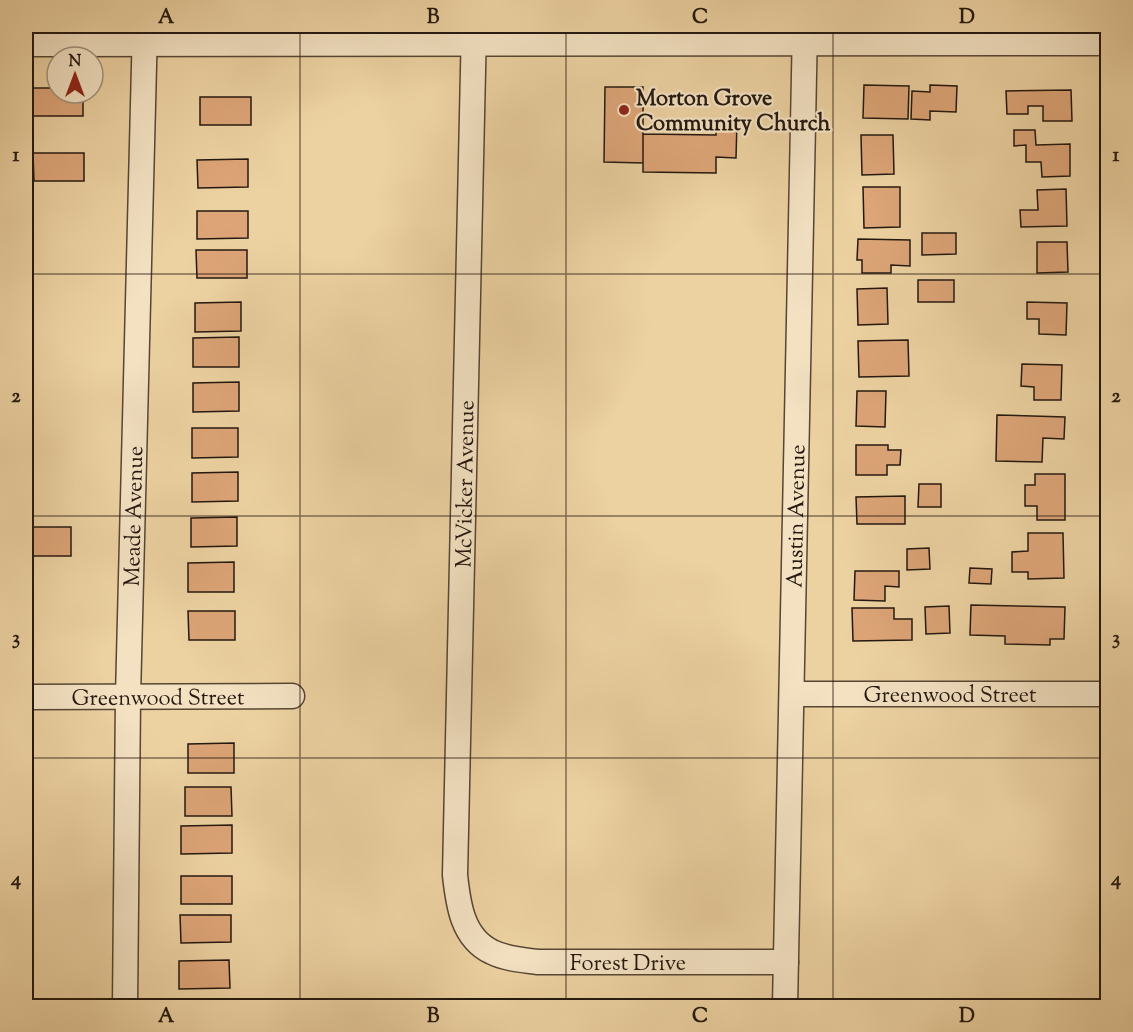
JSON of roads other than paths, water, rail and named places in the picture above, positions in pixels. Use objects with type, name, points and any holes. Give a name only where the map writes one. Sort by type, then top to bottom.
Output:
[{"type":"street","points":[[26,44],[145,35],[635,34],[969,34],[1107,43]]},
{"type":"street","name":"Austin Avenue","points":[[785,1006],[805,34]]},
{"type":"street","name":"Meade Avenue","points":[[124,1006],[128,697],[145,35]]},
{"type":"street","name":"McVicker Avenue","points":[[474,35],[455,874],[463,921],[475,939]]},
{"type":"street","name":"Greenwood Street","points":[[792,694],[1107,694]]},
{"type":"street","name":"Greenwood Street","points":[[26,697],[292,696]]},
{"type":"street","name":"Forest Drive","points":[[475,939],[491,952],[538,962],[786,962]]},
{"type":"place","name":"Morton Grove Community Church","points":[[624,110]]}]
